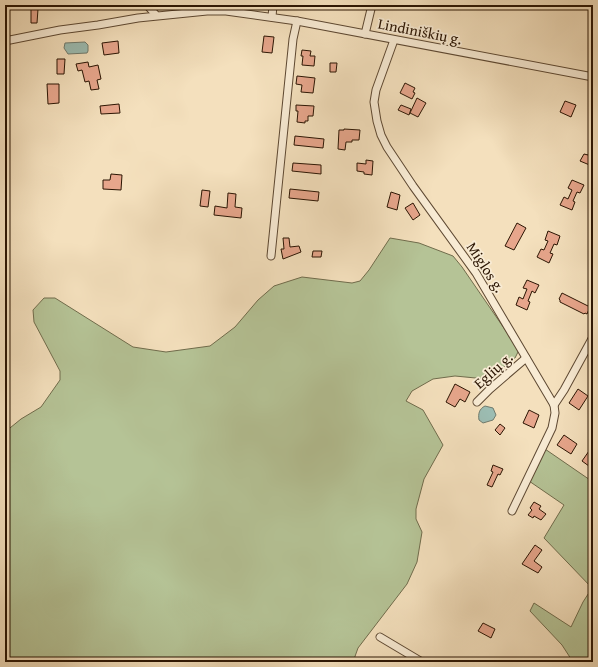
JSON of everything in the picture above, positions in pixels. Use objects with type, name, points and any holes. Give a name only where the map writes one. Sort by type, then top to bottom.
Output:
[{"type":"street","points":[[147,5],[156,15]]},
{"type":"street","points":[[272,17],[273,5]]},
{"type":"street","points":[[365,34],[372,5]]},
{"type":"street","name":"Lindiniškių g.","points":[[5,42],[60,30],[156,15],[226,11],[297,21],[593,77]]},
{"type":"street","points":[[271,256],[293,39],[297,21]]},
{"type":"street","name":"Miglos g.","points":[[394,40],[376,90],[374,102],[376,121],[381,135],[387,147],[413,186],[476,273],[554,405]]},
{"type":"street","points":[[512,511],[552,428],[555,413],[554,405],[562,394],[593,338]]},
{"type":"street","name":"Eglių g.","points":[[477,402],[526,358]]},
{"type":"street","points":[[380,637],[422,662]]},
{"type":"green space","points":[[390,238],[419,243],[453,256],[519,350],[515,358],[494,375],[486,379],[455,376],[433,379],[412,391],[406,401],[423,410],[443,445],[424,479],[416,509],[416,519],[422,532],[417,562],[407,584],[358,648],[353,662],[5,662],[5,432],[21,419],[41,407],[60,380],[60,371],[34,322],[33,310],[44,298],[55,298],[133,347],[166,352],[210,346],[235,327],[258,300],[274,286],[302,277],[352,283],[360,281]]},
{"type":"green space","points":[[545,449],[593,482],[593,662],[573,662],[562,645],[530,611],[534,603],[571,627],[583,602],[592,588],[544,538],[564,505],[529,481]]},
{"type":"water","points":[[85,42],[88,45],[87,53],[68,54],[64,48],[65,43]]},
{"type":"water","points":[[485,406],[493,408],[496,415],[493,420],[483,423],[479,420],[479,414],[480,410]]},
{"type":"building","points":[[31,9],[38,9],[37,23],[31,23]]},
{"type":"building","points":[[264,36],[274,37],[272,53],[262,52]]},
{"type":"building","points":[[118,41],[119,53],[104,55],[102,43]]},
{"type":"building","points":[[302,50],[311,51],[310,56],[315,56],[314,66],[302,65]]},
{"type":"building","points":[[57,59],[65,59],[64,74],[57,74]]},
{"type":"building","points":[[88,62],[89,67],[98,65],[101,79],[97,80],[99,89],[91,90],[89,81],[85,82],[82,70],[78,71],[76,64]]},
{"type":"building","points":[[330,63],[337,63],[336,72],[330,72]]},
{"type":"building","points":[[297,76],[315,78],[313,93],[301,92],[302,85],[296,84]]},
{"type":"building","points":[[405,83],[415,88],[413,92],[415,93],[412,99],[400,93]]},
{"type":"building","points":[[47,84],[59,84],[59,103],[48,104]]},
{"type":"building","points":[[417,98],[426,103],[418,117],[410,113]]},
{"type":"building","points":[[565,101],[576,105],[571,117],[560,112]]},
{"type":"building","points":[[119,104],[120,113],[101,114],[100,106]]},
{"type":"building","points":[[296,105],[314,106],[313,116],[308,116],[308,121],[305,121],[305,123],[297,122],[298,111],[296,111]]},
{"type":"building","points":[[401,105],[411,109],[409,115],[398,110]]},
{"type":"building","points":[[339,130],[360,130],[359,140],[346,142],[345,150],[338,149]]},
{"type":"building","points":[[295,136],[324,139],[323,148],[294,145]]},
{"type":"building","points":[[593,144],[592,166],[580,161],[584,154],[588,155]]},
{"type":"building","points":[[366,160],[373,161],[372,175],[357,171],[357,163],[366,164]]},
{"type":"building","points":[[293,163],[321,165],[321,174],[292,171]]},
{"type":"building","points":[[111,174],[122,175],[121,190],[103,189],[103,180],[110,180]]},
{"type":"building","points":[[572,180],[584,185],[580,193],[577,192],[573,201],[575,202],[572,210],[560,205],[564,197],[568,199],[572,190],[568,188]]},
{"type":"building","points":[[290,189],[319,192],[318,201],[289,198]]},
{"type":"building","points":[[202,190],[210,191],[208,207],[200,206]]},
{"type":"building","points":[[391,192],[400,195],[397,210],[387,207]]},
{"type":"building","points":[[228,193],[236,194],[235,207],[242,208],[241,218],[214,215],[215,206],[227,208]]},
{"type":"building","points":[[413,203],[420,215],[413,220],[405,208]]},
{"type":"building","points":[[517,223],[526,228],[514,250],[505,246]]},
{"type":"building","points":[[548,231],[560,236],[557,245],[554,244],[550,253],[553,254],[549,263],[537,257],[541,249],[544,250],[548,241],[545,240]]},
{"type":"building","points":[[283,238],[289,238],[290,247],[299,246],[301,252],[283,259],[281,249],[284,249]]},
{"type":"building","points":[[313,251],[322,251],[321,257],[312,257]]},
{"type":"building","points":[[527,280],[539,285],[535,293],[532,291],[528,301],[530,302],[527,310],[516,305],[519,297],[523,299],[527,289],[523,288]]},
{"type":"building","points":[[562,293],[590,307],[587,314],[584,314],[560,302],[559,299]]},
{"type":"building","points":[[455,384],[470,392],[465,402],[460,399],[455,407],[446,402]]},
{"type":"building","points":[[578,389],[588,396],[579,410],[569,403]]},
{"type":"building","points":[[529,410],[539,415],[534,428],[523,423]]},
{"type":"building","points":[[500,424],[505,428],[500,435],[495,430]]},
{"type":"building","points":[[564,435],[577,444],[571,454],[557,445]]},
{"type":"building","points":[[589,451],[593,453],[593,469],[582,461]]},
{"type":"building","points":[[493,465],[503,469],[500,475],[498,474],[492,487],[487,485],[493,472],[491,471]]},
{"type":"building","points":[[534,502],[541,506],[539,509],[546,514],[541,520],[534,516],[533,518],[528,515],[532,510],[530,508]]},
{"type":"building","points":[[535,545],[542,550],[534,561],[542,567],[538,573],[522,564]]},
{"type":"building","points":[[483,623],[495,629],[491,638],[478,631]]}]
